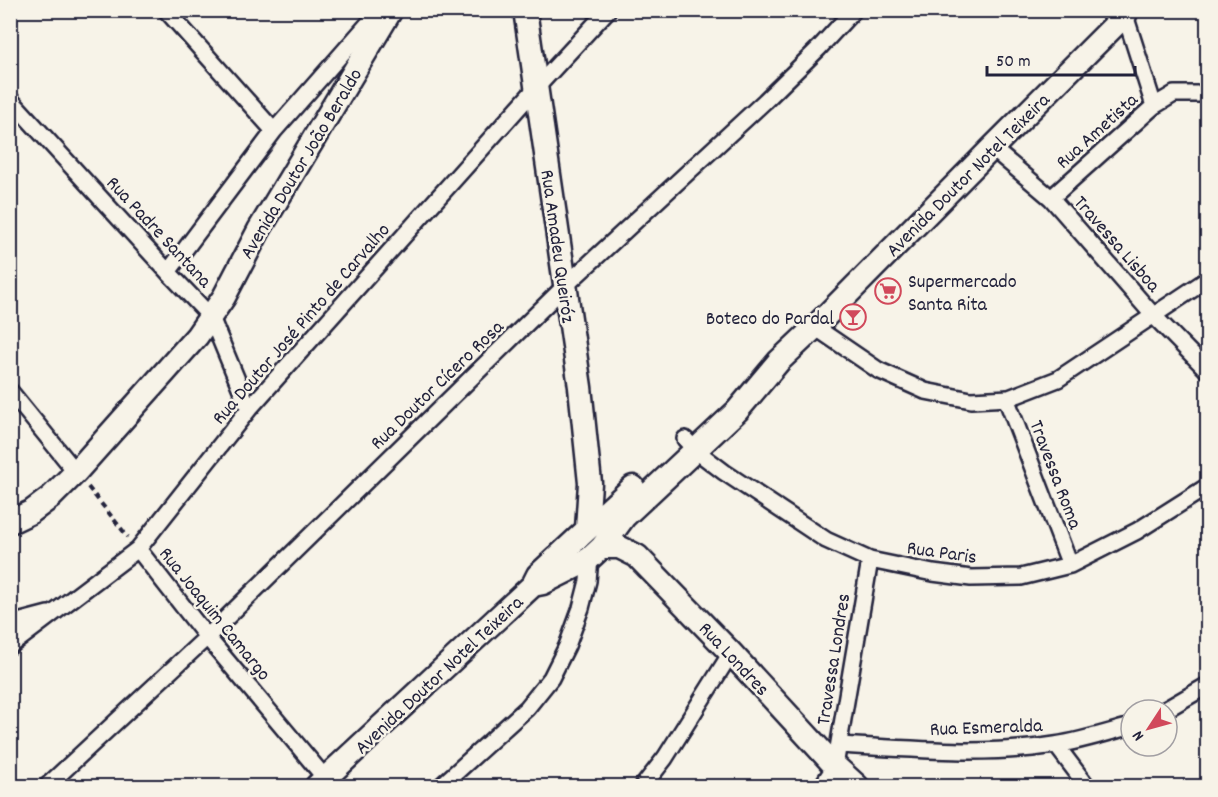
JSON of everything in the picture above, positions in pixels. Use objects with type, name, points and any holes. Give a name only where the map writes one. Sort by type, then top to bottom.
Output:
[{"type":"street","points":[[166,10],[274,131]]},
{"type":"street","name":"Avenida Doutor João Beraldo","points":[[168,272],[274,131],[368,24],[379,15],[391,10]]},
{"type":"street","name":"Avenida Doutor João Beraldo","points":[[10,522],[31,512],[51,497],[197,336],[224,297],[259,230],[391,10]]},
{"type":"street","name":"Rua Amadeu Queiróz","points":[[525,10],[580,387],[590,483],[587,529]]},
{"type":"street","name":"Rua Doutor José Pinto de Carvalho","points":[[10,646],[138,549],[249,410],[608,10]]},
{"type":"street","name":"Rua Doutor Cícero Rosa","points":[[47,786],[207,637],[565,286],[765,101],[854,10]]},
{"type":"street","points":[[1126,13],[1154,105]]},
{"type":"street","name":"Avenida Doutor Notel Teixeira","points":[[589,551],[587,529],[690,445],[737,411],[779,362],[1126,13]]},
{"type":"street","name":"Rua Ametista","points":[[1051,198],[1154,105],[1174,94],[1208,94]]},
{"type":"street","name":"Rua Padre Santana","points":[[10,99],[211,316],[249,410]]},
{"type":"street","name":"Travessa Lisboa","points":[[992,148],[1051,198],[1153,315],[1208,371]]},
{"type":"street","points":[[815,327],[878,370],[925,391],[971,400],[1009,398],[1058,379],[1208,279]]},
{"type":"street","points":[[10,391],[76,472]]},
{"type":"street","name":"Travessa Roma","points":[[1006,398],[1070,565]]},
{"type":"street","name":"Avenida Doutor Notel Teixeira","points":[[321,782],[533,585],[543,583],[589,551],[624,517],[690,445]]},
{"type":"street","name":"Rua Paris","points":[[690,445],[724,472],[826,540],[870,560],[971,578],[1021,577],[1070,565],[1137,531],[1208,486]]},
{"type":"street","points":[[441,786],[527,708],[551,678],[567,646],[588,581],[589,551],[613,520],[609,509],[590,483]]},
{"type":"street","name":"Rua Londres","points":[[589,551],[619,547],[637,556],[837,755],[857,786]]},
{"type":"street","name":"Rua Joaquim Camargo","points":[[138,549],[321,782]]},
{"type":"street","name":"Travessa Londres","points":[[837,755],[870,560]]},
{"type":"street","points":[[10,624],[55,613]]},
{"type":"street","points":[[643,786],[665,759],[731,652]]},
{"type":"street","points":[[1179,702],[1208,685]]},
{"type":"street","name":"Rua Esmeralda","points":[[837,755],[1016,749],[1056,745],[1119,730]]},
{"type":"street","points":[[1056,745],[1087,786]]},
{"type":"street","points":[[822,786],[837,755]]},
{"type":"path","name":"Rua Joaquim Camargo","points":[[76,472],[138,549]]},
{"type":"place","name":"Supermercado Santa Rita","points":[[888,291]]},
{"type":"place","name":"Boteco do Pardal","points":[[853,317]]}]
